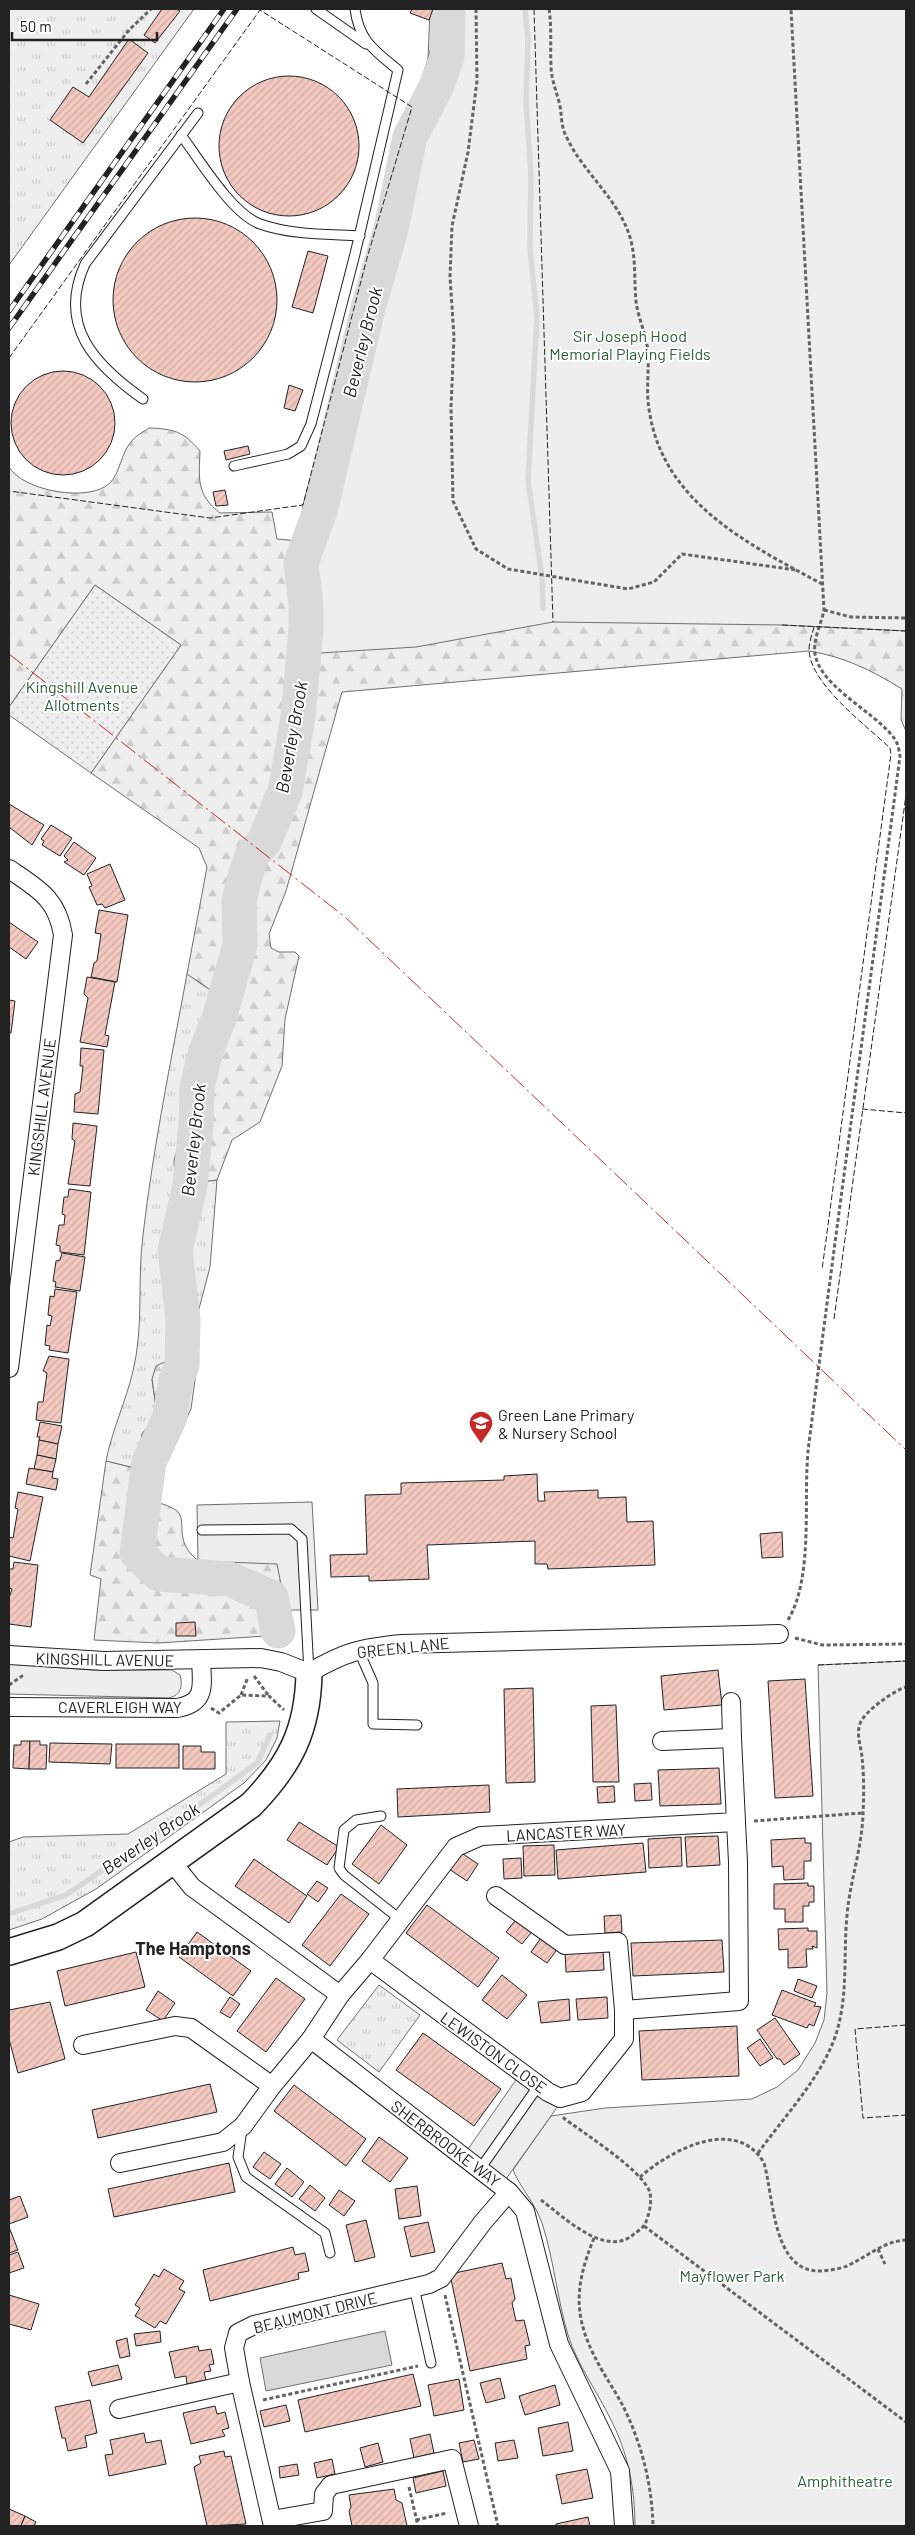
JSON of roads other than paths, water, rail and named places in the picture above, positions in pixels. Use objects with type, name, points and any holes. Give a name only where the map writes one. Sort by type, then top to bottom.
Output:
[{"type":"street","name":"KINGSHILL AVENUE","points":[[9,869],[46,895],[55,907],[63,936],[16,1262],[9,1368]]},
{"type":"street","name":"GREEN LANE","points":[[309,1673],[333,1658],[358,1649],[426,1642],[779,1634]]},
{"type":"street","name":"KINGSHILL AVENUE","points":[[9,1655],[104,1662],[201,1660]]},
{"type":"street","points":[[9,1952],[58,1938],[85,1924],[251,1805],[268,1787],[286,1763],[308,1702],[309,1673],[281,1662],[261,1658],[201,1660]]},
{"type":"street","name":"CAVERLEIGH WAY","points":[[9,1706],[177,1708],[191,1706],[197,1701],[202,1683],[201,1660]]},
{"type":"street","points":[[624,2010],[739,2001],[738,1862],[731,1702]]},
{"type":"street","points":[[662,1741],[732,1738]]},
{"type":"street","name":"LANCASTER WAY","points":[[370,1960],[456,1847],[481,1836],[736,1822]]},
{"type":"street","points":[[172,1862],[192,1888],[340,1995]]},
{"type":"street","name":"LEWISTON CLOSE","points":[[370,1960],[539,2085],[560,2098],[582,2092],[624,2039],[624,2010],[618,1942],[565,1945],[496,1896]]},
{"type":"street","points":[[120,2163],[222,2142],[243,2126],[272,2086],[311,2039],[340,1995],[370,1960]]},
{"type":"street","points":[[83,2045],[175,2026],[191,2028],[272,2086]]},
{"type":"street","name":"SHERBROOKE WAY","points":[[311,2039],[509,2192],[525,2212],[559,2344],[620,2471],[624,2526]]},
{"type":"street","name":"BEAUMONT DRIVE","points":[[467,2518],[452,2459],[331,2485],[324,2494],[323,2511],[273,2523],[240,2382],[234,2348],[238,2333],[254,2325],[414,2288],[441,2278],[483,2222],[509,2192]]},
{"type":"street","points":[[119,2409],[240,2382]]},
{"type":"lane","points":[[234,466],[288,454],[301,446],[311,424],[360,236],[398,70],[370,47],[316,9]]},
{"type":"lane","points":[[355,9],[358,27],[370,47]]},
{"type":"lane","points":[[143,399],[124,386],[94,357],[81,335],[75,309],[76,284],[85,264],[198,113]]},
{"type":"lane","points":[[181,135],[225,194],[245,215],[258,224],[291,231],[360,236]]},
{"type":"lane","points":[[202,1530],[291,1529],[302,1539],[309,1673]]},
{"type":"lane","points":[[358,1649],[373,1684],[373,1724],[417,1725]]},
{"type":"lane","points":[[381,1816],[356,1820],[344,1830],[340,1868],[344,1875],[401,1920]]},
{"type":"lane","points":[[480,2169],[539,2085]]},
{"type":"lane","points":[[243,2126],[238,2157],[246,2176],[326,2234],[330,2253]]},
{"type":"lane","points":[[414,2288],[431,2363]]},
{"type":"waterway","name":"Beverley Brook","points":[[278,1631],[271,1597],[229,1579],[159,1574],[137,1553],[149,1462],[170,1417],[176,1380],[182,1365],[183,1319],[175,1250],[190,1186],[196,1124],[197,1088],[205,1054],[219,1018],[240,945],[239,902],[244,880],[252,855],[264,842],[285,792],[298,717],[306,629],[306,605],[301,563],[320,511],[368,308],[391,229],[410,137],[436,87],[447,57],[448,9]]},
{"type":"waterway","points":[[525,9],[528,39],[526,102],[531,176],[530,249],[537,317],[528,480],[542,578],[543,608]]},
{"type":"waterway","name":"Beverley Brook","points":[[9,1914],[66,1895],[216,1793],[257,1763],[270,1735]]},
{"type":"railway","points":[[9,311],[224,9]]},
{"type":"railway","points":[[9,328],[237,9]]},
{"type":"place","name":"Green Lane Primary & Nursery School","points":[[481,1444]]},
{"type":"district","name":"The Hamptons","points":[[193,1948]]},
{"type":"park label","name":"Sir Joseph Hood Memorial Playing Fields","points":[[630,344]]},
{"type":"park label","name":"Kingshill Avenue Allotments","points":[[82,695]]},
{"type":"park label","name":"Mayflower Park","points":[[732,2275]]},
{"type":"park label","name":"Amphitheatre","points":[[845,2480]]}]
